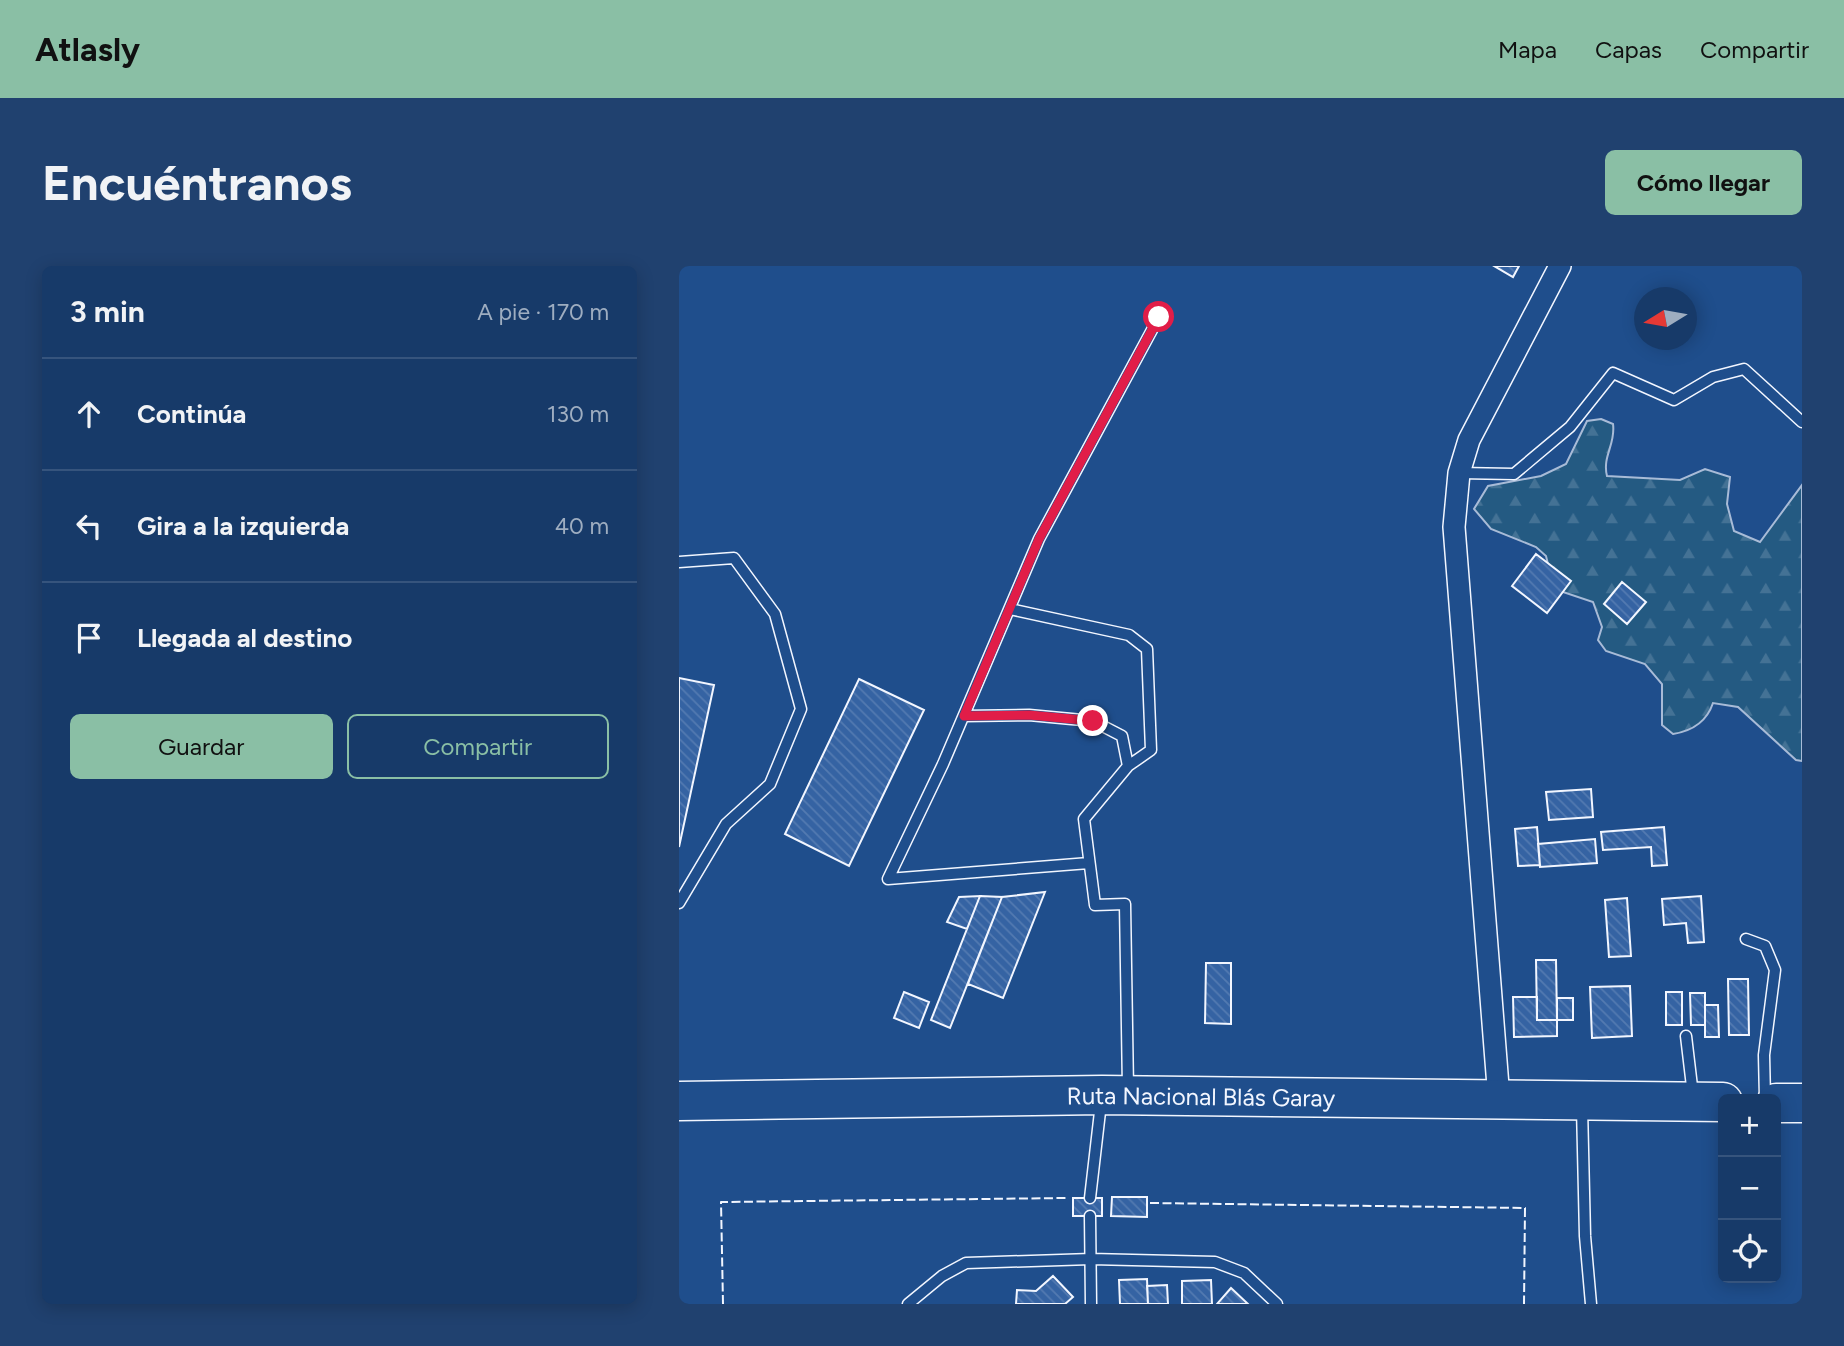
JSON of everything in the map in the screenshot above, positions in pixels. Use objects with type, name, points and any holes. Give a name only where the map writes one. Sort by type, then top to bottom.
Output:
[{"type":"highway","name":"Ruta Nacional Blás Garay","points":[[679,1101],[1115,1096],[1708,1102]]},
{"type":"highway","points":[[1781,1103],[1802,1103]]},
{"type":"street","points":[[1499,1099],[1454,527],[1459,473],[1469,440],[1560,266]]},
{"type":"lane","points":[[1089,863],[888,879],[964,716],[1039,539],[1159,317]]},
{"type":"lane","points":[[1459,473],[1514,474],[1570,427],[1613,373],[1675,400],[1713,377],[1744,369],[1802,422]]},
{"type":"lane","points":[[679,562],[733,558],[775,614],[801,709],[770,784],[726,824],[679,903]]},
{"type":"lane","points":[[1010,609],[1129,635],[1147,649],[1151,750],[1128,766],[1084,818],[1095,905],[1125,904],[1115,1096],[1090,1198]]},
{"type":"lane","points":[[964,716],[1029,715],[1093,721],[1122,736],[1128,766]]},
{"type":"lane","points":[[1746,939],[1765,946],[1775,970],[1765,1055],[1765,1094]]},
{"type":"lane","points":[[1686,1036],[1708,1102]]},
{"type":"lane","points":[[1582,1100],[1585,1236],[1591,1304]]},
{"type":"lane","points":[[1090,1216],[1091,1304]]},
{"type":"lane","points":[[908,1304],[942,1276],[966,1264],[1091,1259],[1215,1262],[1244,1273],[1277,1304]]},
{"type":"green space","points":[[1601,419],[1613,424],[1613,438],[1606,462],[1607,476],[1680,480],[1705,469],[1730,477],[1727,504],[1734,531],[1760,542],[1802,485],[1802,761],[1796,760],[1738,707],[1713,703],[1698,724],[1673,734],[1662,725],[1662,684],[1645,664],[1606,651],[1598,640],[1602,627],[1593,602],[1554,589],[1546,556],[1536,547],[1491,529],[1474,509],[1488,486],[1541,476],[1566,464],[1587,421]]},
{"type":"building","points":[[1494,266],[1519,266],[1513,277]]},
{"type":"building","points":[[1536,554],[1571,581],[1547,613],[1512,586]]},
{"type":"building","points":[[1622,582],[1646,602],[1627,624],[1604,604]]},
{"type":"building","points":[[679,678],[714,685],[679,847]]},
{"type":"building","points":[[859,679],[924,710],[849,866],[785,834]]},
{"type":"building","points":[[1591,789],[1593,817],[1549,820],[1546,792]]},
{"type":"building","points":[[1537,827],[1540,865],[1518,866],[1515,829]]},
{"type":"building","points":[[1664,827],[1667,865],[1652,866],[1651,847],[1603,850],[1601,832]]},
{"type":"building","points":[[1595,839],[1597,863],[1540,867],[1538,844]]},
{"type":"building","points":[[1045,892],[1003,998],[968,984],[1002,897]]},
{"type":"building","points":[[980,896],[967,929],[947,922],[959,897]]},
{"type":"building","points":[[980,896],[1002,897],[950,1028],[931,1020]]},
{"type":"building","points":[[1701,896],[1704,942],[1688,943],[1686,923],[1664,925],[1662,899]]},
{"type":"building","points":[[1627,898],[1631,956],[1609,957],[1605,900]]},
{"type":"building","points":[[1536,960],[1556,960],[1557,1020],[1537,1020]]},
{"type":"building","points":[[1206,963],[1231,963],[1231,1024],[1205,1023]]},
{"type":"building","points":[[1728,979],[1748,979],[1749,1035],[1729,1035]]},
{"type":"building","points":[[1630,986],[1632,1036],[1592,1038],[1590,987]]},
{"type":"building","points":[[904,992],[929,1002],[919,1028],[894,1018]]},
{"type":"building","points":[[1666,992],[1682,992],[1682,1025],[1666,1025]]},
{"type":"building","points":[[1690,993],[1705,993],[1705,1025],[1691,1025]]},
{"type":"building","points":[[1513,997],[1537,997],[1537,1020],[1557,1020],[1557,1036],[1514,1037]]},
{"type":"building","points":[[1557,998],[1573,998],[1573,1020],[1557,1020]]},
{"type":"building","points":[[1705,1005],[1718,1005],[1719,1037],[1705,1037]]},
{"type":"building","points":[[1112,1197],[1147,1197],[1147,1217],[1111,1216]]},
{"type":"building","points":[[1073,1198],[1102,1198],[1102,1216],[1073,1216]]},
{"type":"building","points":[[1053,1276],[1073,1297],[1065,1304],[1016,1304],[1017,1290],[1036,1291]]},
{"type":"building","points":[[1147,1279],[1148,1304],[1120,1304],[1119,1280]]},
{"type":"building","points":[[1211,1280],[1212,1304],[1182,1304],[1182,1281]]},
{"type":"building","points":[[1167,1285],[1168,1304],[1148,1304],[1147,1286]]},
{"type":"building","points":[[1231,1288],[1248,1304],[1217,1304]]},
{"type":"fence","points":[[723,1304],[721,1202],[1066,1198]]},
{"type":"fence","points":[[1150,1203],[1525,1208],[1524,1304]]},
{"type":"route","points":[[1093,721],[1029,715],[964,716],[1039,539],[1159,317]]}]
